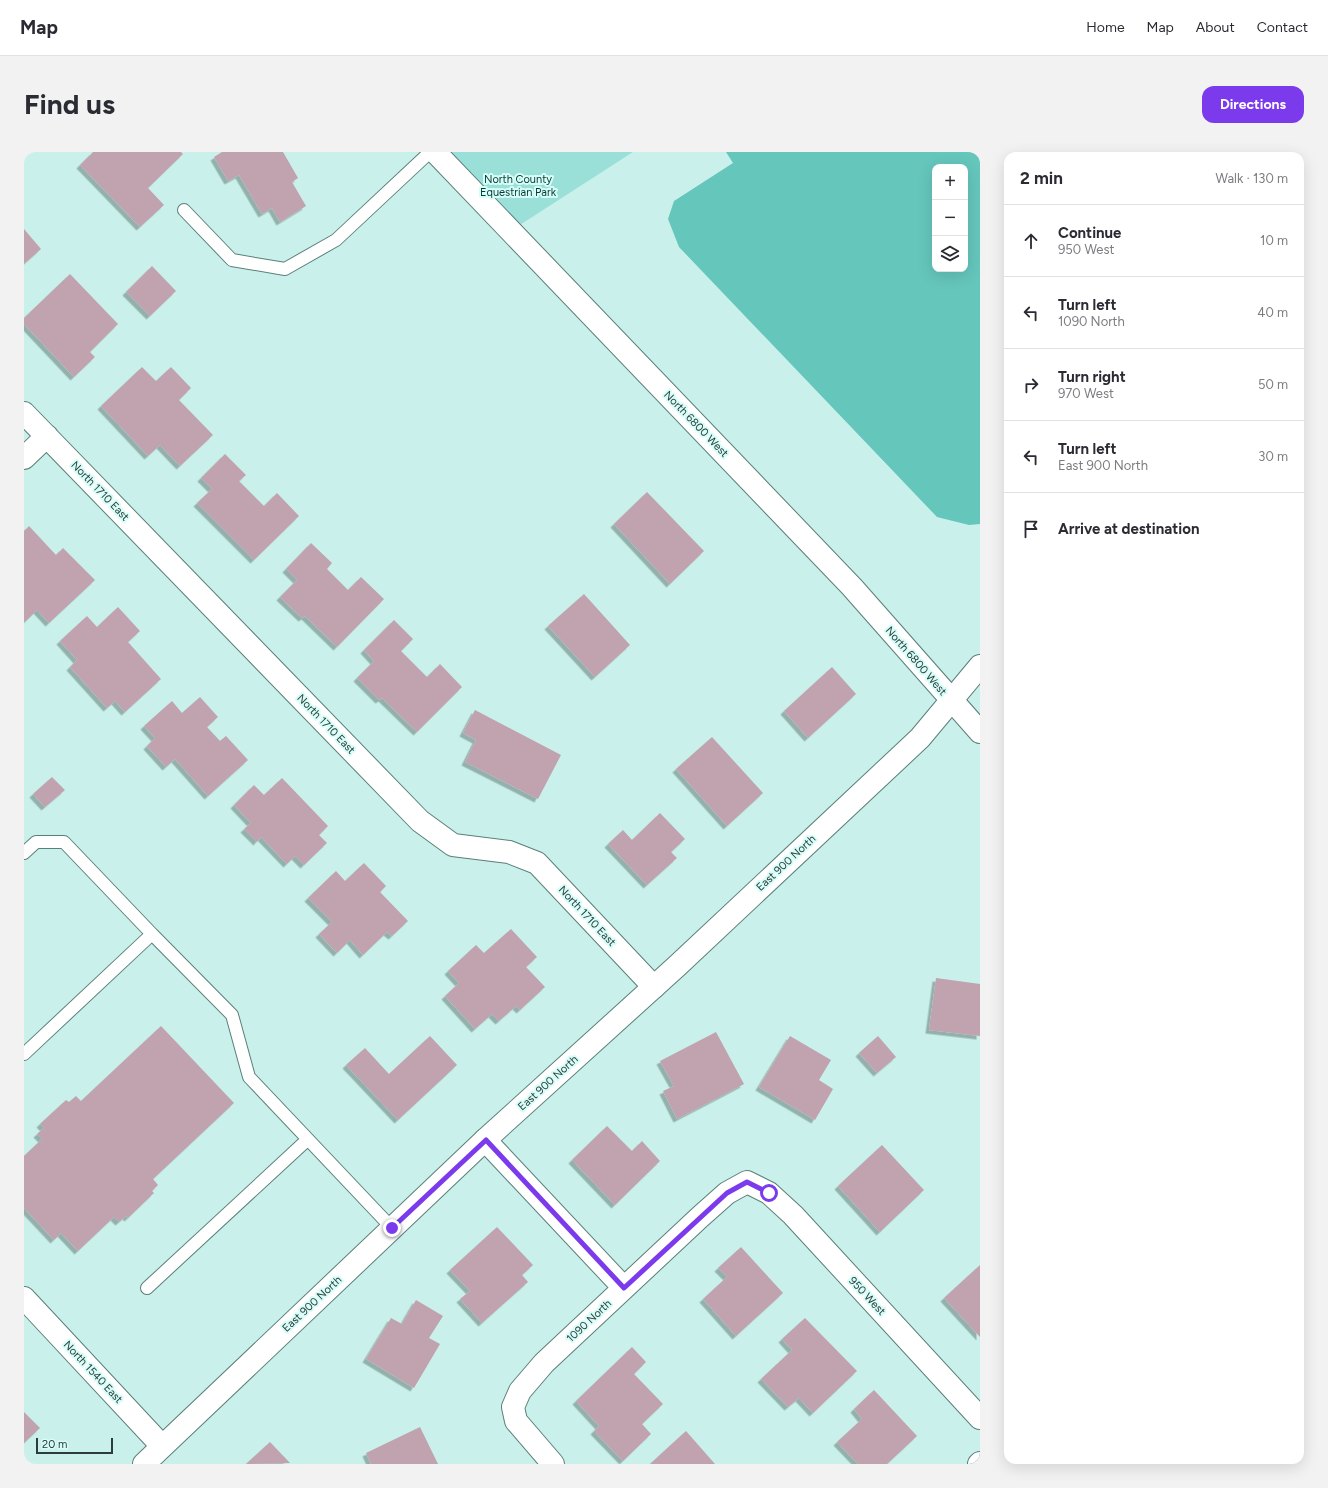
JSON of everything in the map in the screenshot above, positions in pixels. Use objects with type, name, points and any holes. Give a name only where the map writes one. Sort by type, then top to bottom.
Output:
[{"type":"street","name":"North 6800 West","points":[[435,152],[852,587],[980,732]]},
{"type":"street","name":"North 1710 East","points":[[24,414],[420,821],[453,845],[509,852],[537,863],[654,987]]},
{"type":"street","points":[[24,458],[47,436]]},
{"type":"street","name":"East 900 North","points":[[144,1464],[486,1140],[654,987],[920,738],[980,666]]},
{"type":"street","points":[[486,1140],[624,1288]]},
{"type":"street","name":"1090 North","points":[[553,1464],[516,1421],[513,1407],[520,1391],[544,1363],[727,1193],[747,1182]]},
{"type":"street","name":"950 West","points":[[747,1182],[769,1193],[793,1215],[980,1418]]},
{"type":"street","name":"North 1540 East","points":[[24,1298],[162,1446]]},
{"type":"lane","points":[[184,210],[232,260],[285,269],[336,240],[430,152]]},
{"type":"lane","points":[[24,853],[36,842],[64,842],[232,1015],[249,1077],[307,1140],[392,1228]]},
{"type":"lane","points":[[24,1054],[152,934]]},
{"type":"lane","points":[[147,1288],[307,1140]]},
{"type":"green space","name":"North County Equestrian Park","points":[[440,152],[633,152],[512,230]]},
{"type":"shaded area","points":[[726,152],[980,152],[980,524],[969,525],[937,517],[679,247],[668,219],[674,201],[733,163]]},
{"type":"building","points":[[93,152],[181,152],[183,154],[148,188],[164,205],[140,227],[80,165]]},
{"type":"building","points":[[222,152],[283,152],[298,178],[292,182],[306,206],[280,222],[272,208],[262,214],[239,175],[228,181],[214,157]]},
{"type":"building","points":[[24,229],[41,249],[24,264]]},
{"type":"building","points":[[152,266],[176,291],[150,316],[126,292]]},
{"type":"building","points":[[70,274],[118,324],[90,352],[95,357],[74,377],[24,324],[24,318]]},
{"type":"building","points":[[142,367],[156,381],[171,367],[191,388],[179,400],[213,435],[180,466],[160,445],[148,456],[101,406]]},
{"type":"building","points":[[225,454],[246,475],[239,481],[264,506],[277,493],[299,516],[254,560],[197,503],[212,489],[201,478]]},
{"type":"building","points":[[647,492],[704,551],[670,584],[614,524]]},
{"type":"building","points":[[29,526],[56,555],[63,548],[95,580],[49,623],[37,610],[25,622],[24,621],[24,531]]},
{"type":"building","points":[[311,543],[332,563],[327,569],[348,590],[361,577],[384,599],[337,647],[305,616],[302,618],[280,597],[297,580],[286,569]]},
{"type":"building","points":[[584,594],[630,645],[595,677],[548,626]]},
{"type":"building","points":[[118,607],[140,631],[128,642],[161,679],[125,712],[115,701],[107,708],[70,667],[77,660],[60,641],[87,616],[97,627]]},
{"type":"building","points":[[394,620],[413,639],[401,651],[427,677],[440,664],[462,687],[417,732],[382,698],[379,700],[357,678],[374,661],[364,650]]},
{"type":"building","points":[[832,667],[856,694],[808,738],[784,711]]},
{"type":"building","points":[[200,697],[218,717],[207,727],[220,741],[226,736],[248,760],[208,796],[175,759],[166,767],[147,746],[155,738],[144,726],[172,701],[182,713]]},
{"type":"building","points":[[475,710],[561,755],[538,799],[465,762],[476,740],[463,733]]},
{"type":"building","points":[[712,737],[763,793],[727,826],[676,769]]},
{"type":"building","points":[[52,777],[65,790],[45,807],[33,794]]},
{"type":"building","points":[[282,778],[328,826],[319,835],[327,843],[304,865],[295,856],[287,864],[261,837],[257,842],[244,829],[251,823],[234,805],[254,785],[264,795]]},
{"type":"building","points":[[660,813],[685,839],[671,852],[677,858],[647,885],[608,844],[623,830],[632,840]]},
{"type":"building","points":[[364,863],[386,886],[380,892],[408,921],[392,936],[387,932],[363,955],[350,940],[337,953],[319,934],[332,922],[308,898],[336,871],[345,881]]},
{"type":"building","points":[[511,929],[537,957],[526,967],[545,987],[520,1010],[516,1006],[499,1021],[492,1014],[475,1029],[445,996],[459,983],[448,971],[476,945],[484,953]]},
{"type":"building","points":[[936,978],[980,984],[980,1036],[929,1030]]},
{"type":"building","points":[[161,1026],[234,1103],[153,1179],[158,1185],[152,1191],[154,1193],[128,1218],[126,1216],[119,1222],[114,1217],[78,1251],[61,1233],[54,1240],[24,1208],[24,1156],[42,1139],[37,1134],[44,1128],[40,1124],[66,1100],[69,1102],[76,1096],[81,1101]]},
{"type":"building","points":[[716,1032],[744,1084],[677,1119],[663,1091],[674,1086],[660,1061]]},
{"type":"building","points":[[430,1036],[457,1065],[398,1120],[346,1065],[365,1048],[389,1074]]},
{"type":"building","points":[[790,1036],[831,1060],[819,1080],[833,1089],[815,1120],[759,1087]]},
{"type":"building","points":[[878,1036],[896,1057],[877,1073],[859,1053]]},
{"type":"building","points":[[607,1126],[632,1151],[642,1141],[660,1161],[615,1205],[572,1160]]},
{"type":"building","points":[[882,1145],[924,1190],[880,1232],[838,1186]]},
{"type":"building","points":[[497,1227],[533,1265],[522,1275],[528,1282],[482,1323],[460,1299],[470,1291],[450,1270]]},
{"type":"building","points":[[741,1247],[783,1293],[736,1336],[703,1299],[727,1277],[718,1268]]},
{"type":"building","points":[[980,1265],[980,1337],[944,1298]]},
{"type":"building","points":[[416,1300],[443,1316],[429,1338],[440,1344],[414,1388],[366,1359],[391,1318],[402,1324]]},
{"type":"building","points":[[805,1318],[857,1371],[813,1413],[799,1398],[788,1407],[761,1379],[792,1350],[782,1339]]},
{"type":"building","points":[[632,1347],[646,1362],[634,1374],[663,1404],[642,1424],[651,1434],[623,1461],[594,1431],[599,1426],[576,1401]]},
{"type":"building","points":[[874,1390],[917,1436],[887,1464],[858,1464],[837,1442],[862,1419],[854,1409]]},
{"type":"building","points":[[24,1412],[40,1428],[24,1443]]},
{"type":"building","points":[[420,1427],[438,1464],[371,1464],[366,1453]]},
{"type":"building","points":[[686,1431],[715,1464],[650,1464]]},
{"type":"building","points":[[270,1442],[290,1463],[246,1464]]},
{"type":"route","points":[[392,1228],[486,1140],[624,1288],[727,1193],[747,1182],[769,1193]]}]
